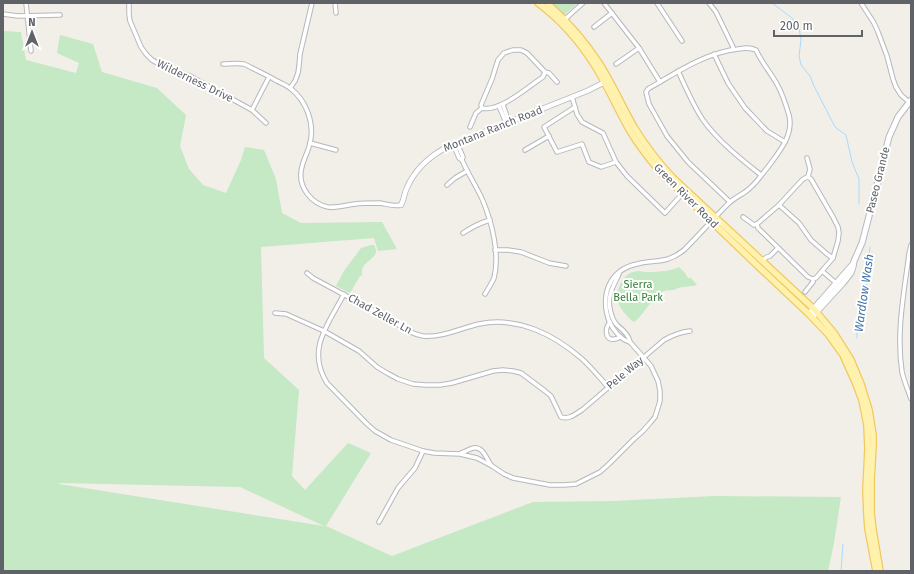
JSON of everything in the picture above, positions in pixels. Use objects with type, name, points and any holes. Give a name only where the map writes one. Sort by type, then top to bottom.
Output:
[{"type":"main road","name":"Green River Road","points":[[538,3],[563,21]]},
{"type":"main road","name":"Green River Road","points":[[547,3],[563,21],[607,81],[634,127],[651,152],[673,178],[732,241],[813,313]]},
{"type":"main road","name":"Green River Road","points":[[607,81],[630,131],[648,158],[661,173],[682,194],[764,262],[813,313]]},
{"type":"main road","name":"Paseo Grande","points":[[813,313],[847,278],[853,268],[862,243],[892,126],[910,101]]},
{"type":"main road","points":[[732,241],[744,249],[759,263],[762,264],[764,262]]},
{"type":"main road","name":"Paseo Grande","points":[[813,313],[836,283],[854,264]]},
{"type":"main road","points":[[813,313],[843,355],[862,400],[868,435],[866,490],[867,516],[876,571]]},
{"type":"main road","points":[[813,313],[834,333],[843,347],[856,370],[865,394],[873,435],[871,512],[880,571]]},
{"type":"street","points":[[26,3],[31,51]]},
{"type":"street","name":"Wilderness Drive","points":[[129,3],[129,14],[133,28],[141,46],[152,60],[190,76],[252,110],[266,123]]},
{"type":"street","points":[[290,88],[298,74],[300,54],[312,3]]},
{"type":"street","points":[[334,3],[336,13]]},
{"type":"street","points":[[563,21],[583,3]]},
{"type":"street","points":[[604,3],[639,48],[660,82]]},
{"type":"street","points":[[657,3],[682,40]]},
{"type":"street","points":[[709,3],[716,12],[733,49]]},
{"type":"street","points":[[861,3],[878,32],[887,56],[892,79],[896,88],[901,95],[910,101]]},
{"type":"street","points":[[594,27],[612,13]]},
{"type":"street","points":[[3,14],[18,16],[60,15]]},
{"type":"street","points":[[630,342],[626,341],[616,333],[610,322],[606,308],[606,296],[609,284],[613,278],[624,269],[636,264],[668,259],[684,250],[730,202],[755,184],[785,142],[790,121],[782,94],[756,50],[748,47],[714,54],[678,71],[648,89],[646,92],[650,104],[667,136],[688,162],[730,202]]},
{"type":"street","points":[[616,64],[639,48]]},
{"type":"street","points":[[470,127],[476,113],[482,108],[481,105],[498,60],[504,53],[513,50],[521,50],[527,53],[557,82]]},
{"type":"street","points":[[714,54],[728,83],[744,108],[767,131],[785,142]]},
{"type":"street","points":[[223,64],[244,64],[290,88],[304,105],[309,116],[311,127],[310,143],[302,165],[301,181],[308,196],[320,204],[328,207],[362,203],[401,205]]},
{"type":"street","points":[[678,71],[687,91],[704,121],[720,140],[761,176]]},
{"type":"street","points":[[482,108],[488,109],[501,105],[543,77],[545,72]]},
{"type":"street","points":[[252,110],[269,77]]},
{"type":"street","name":"Montana Ranch Road","points":[[401,205],[411,180],[425,162],[441,150],[455,143],[572,97],[607,81]]},
{"type":"street","points":[[572,97],[582,122],[603,132],[616,162],[627,176],[665,213],[682,194]]},
{"type":"street","points":[[501,105],[508,122]]},
{"type":"street","points":[[575,107],[544,127],[557,152],[582,144],[589,162],[601,167],[616,162]]},
{"type":"street","points":[[525,150],[549,136]]},
{"type":"street","points":[[310,143],[336,150]]},
{"type":"street","points":[[455,143],[459,158],[462,160],[484,202],[490,220],[495,250],[495,267],[494,278],[485,294]]},
{"type":"street","points":[[807,158],[810,169],[808,177]]},
{"type":"street","points":[[447,185],[467,171]]},
{"type":"street","points":[[743,216],[754,225],[757,224],[779,205],[802,180],[808,177]]},
{"type":"street","points":[[805,292],[813,282],[813,279],[816,278],[833,258],[839,237],[838,227],[811,179],[808,177]]},
{"type":"street","points":[[779,205],[799,223],[811,240],[833,258]]},
{"type":"street","points":[[463,233],[472,226],[490,220]]},
{"type":"street","points":[[757,224],[758,228],[778,248],[808,277],[813,279]]},
{"type":"street","points":[[911,245],[908,254],[909,264],[900,320],[899,341],[902,373],[911,399]]},
{"type":"street","points":[[770,256],[778,248]]},
{"type":"street","points":[[495,250],[521,252],[549,263],[566,266]]},
{"type":"street","points":[[822,271],[836,283]]},
{"type":"street","name":"Chad Zeller Ln","points":[[307,273],[412,333],[422,336],[436,335],[469,326],[495,322],[512,323],[534,329],[555,339],[581,358],[592,368],[608,387]]},
{"type":"street","points":[[344,294],[319,343],[318,356],[321,371],[327,383],[375,431],[391,440],[434,453],[460,454],[477,458],[513,478],[550,485],[564,485],[576,484],[600,472],[650,424],[658,410],[660,391],[658,380],[651,366],[630,342],[629,338],[621,327],[616,324],[609,309],[610,291],[619,273]]},
{"type":"street","points":[[275,313],[286,314],[324,332]]},
{"type":"street","points":[[610,322],[606,330],[607,335],[610,338],[614,339],[621,337],[624,332]]},
{"type":"street","name":"Pele Way","points":[[324,332],[358,351],[386,374],[413,384],[440,385],[493,371],[503,370],[521,373],[551,396],[561,417],[565,418],[582,410],[664,340],[683,331],[690,331]]},
{"type":"street","points":[[460,454],[474,448],[479,448],[485,454],[492,466]]},
{"type":"street","points":[[379,522],[398,488],[415,468],[423,450]]},
{"type":"green space","points":[[551,3],[578,3],[564,15]]},
{"type":"green space","points":[[3,31],[21,32],[26,60],[76,73],[79,63],[57,53],[60,35],[93,44],[102,72],[157,88],[186,115],[180,146],[189,169],[203,185],[226,193],[241,160],[245,147],[264,150],[276,179],[282,213],[301,223],[382,222],[397,249],[378,251],[374,238],[261,247],[264,358],[299,390],[292,476],[305,490],[348,443],[371,453],[326,526],[392,556],[533,502],[613,501],[715,496],[841,497],[828,571],[3,571]],"holes":[[[59,483],[240,487],[324,526]]]},
{"type":"green space","points":[[374,245],[376,254],[364,266],[362,275],[350,293],[336,286],[344,271],[361,248]]},
{"type":"green space","name":"Sierra Bella Park","points":[[679,267],[688,278],[691,278],[697,285],[682,287],[660,293],[634,322],[626,315],[617,300],[617,297],[619,288],[626,276],[630,273],[639,271],[666,271]]},
{"type":"waterway","name":"Wardlow Wash","points":[[772,3],[792,18],[799,28],[801,40],[799,56],[801,65],[810,76],[835,127],[846,135],[852,162],[859,179],[859,204]]},
{"type":"waterway","name":"Wardlow Wash","points":[[857,338],[857,332],[865,303],[870,247]]},
{"type":"waterway","name":"Wardlow Wash","points":[[841,571],[843,544]]}]
